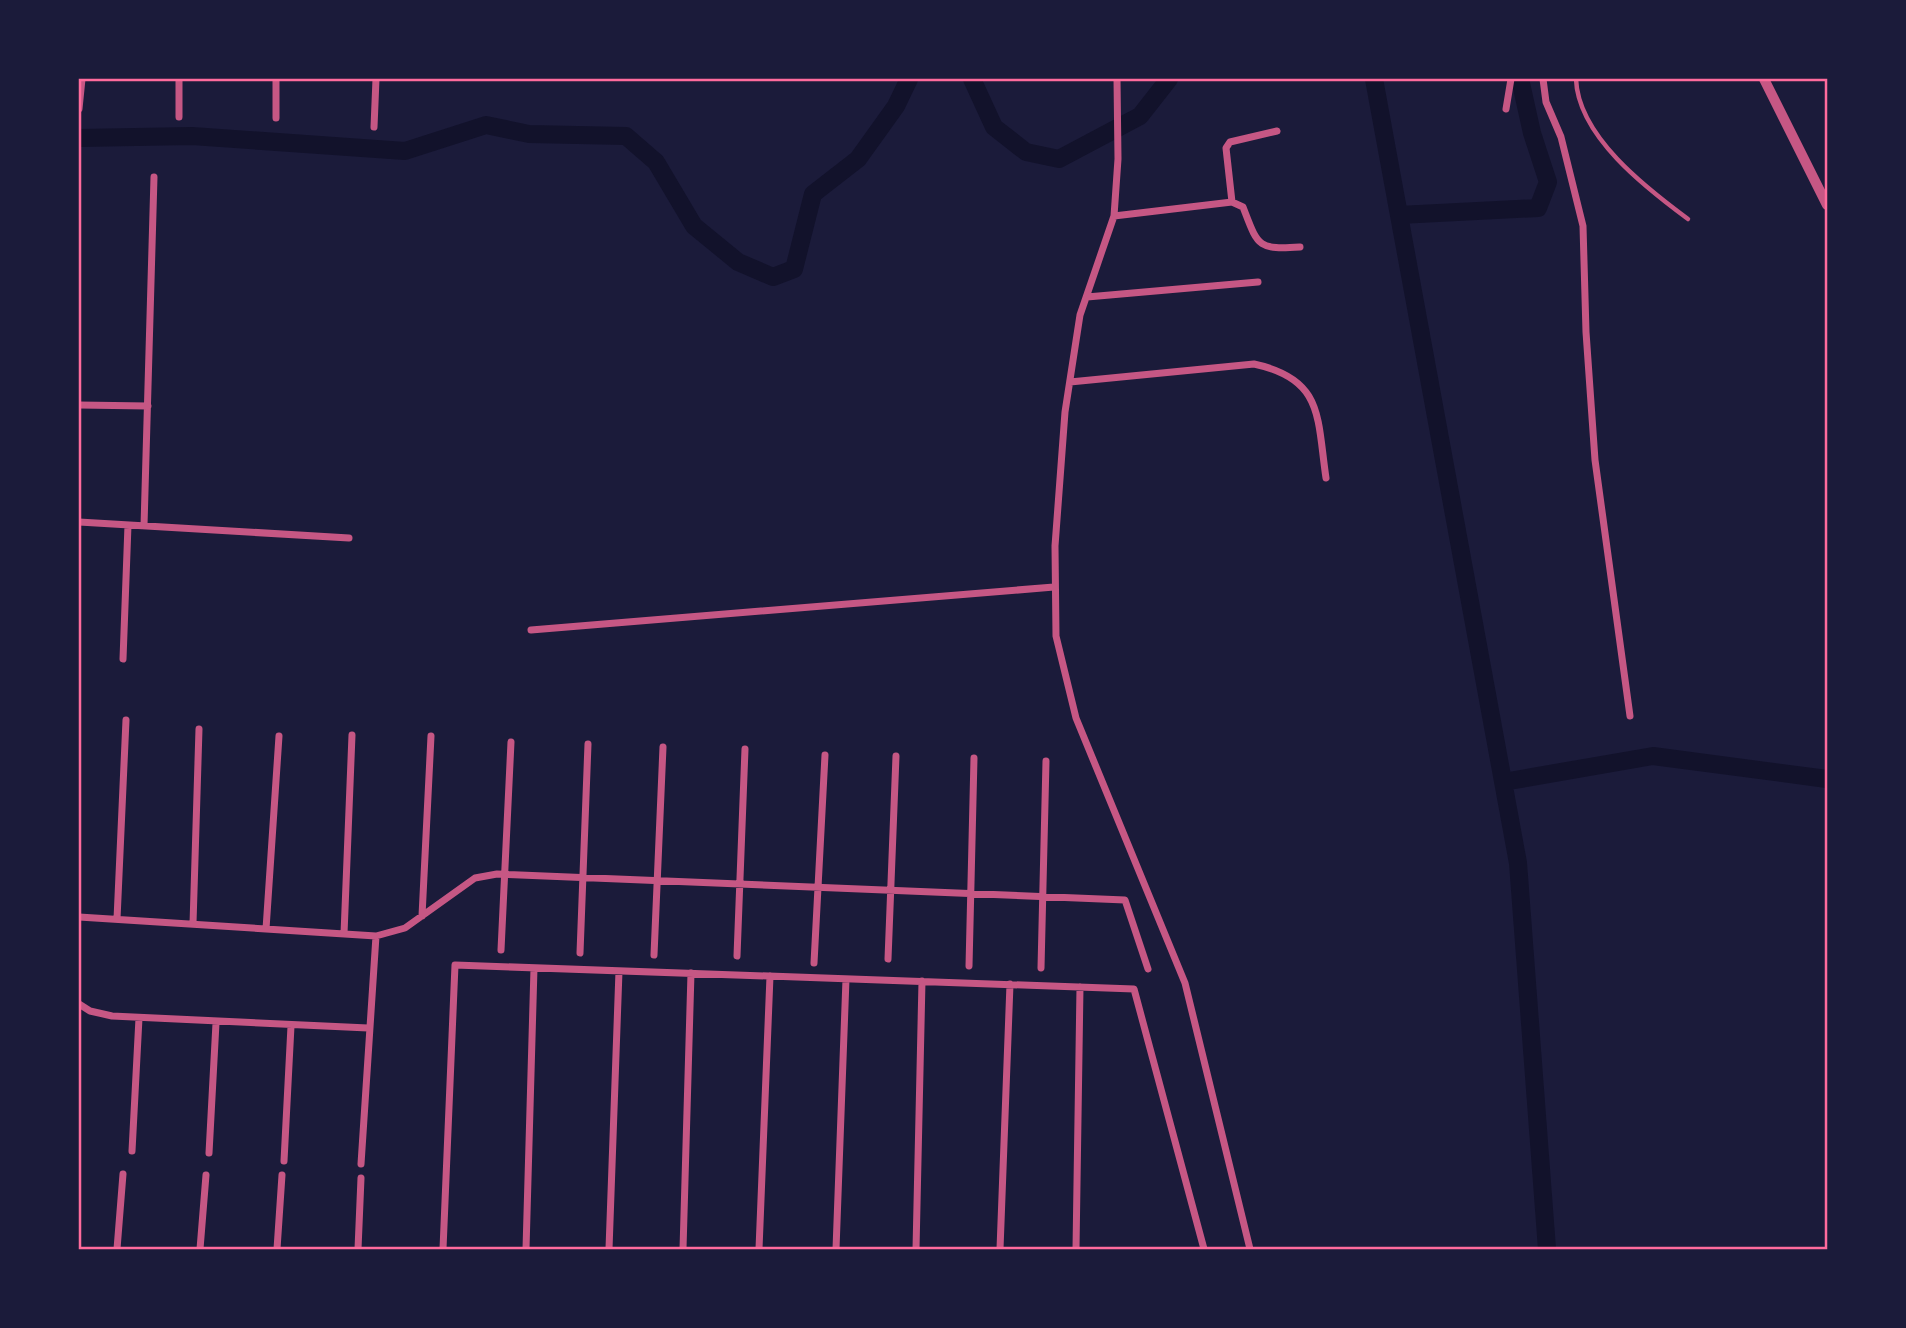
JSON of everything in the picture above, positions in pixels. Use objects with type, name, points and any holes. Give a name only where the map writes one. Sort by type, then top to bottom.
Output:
[{"type":"street","points":[[79,109],[82,79]]},
{"type":"street","points":[[179,79],[179,117]]},
{"type":"street","points":[[275,118],[276,79]]},
{"type":"street","points":[[374,127],[376,79]]},
{"type":"street","points":[[1117,79],[1118,159],[1114,216],[1080,315],[1070,382],[1054,587],[1056,636],[1076,718],[1185,983],[1250,1249]]},
{"type":"street","points":[[1506,109],[1511,79]]},
{"type":"street","points":[[1544,79],[1546,102],[1561,137],[1583,226],[1595,460],[1630,716]]},
{"type":"street","points":[[1764,79],[1827,205]]},
{"type":"street","points":[[1232,202],[1226,148],[1230,142],[1277,131]]},
{"type":"street","points":[[144,526],[154,177]]},
{"type":"street","points":[[1114,216],[1232,202],[1243,208],[1255,239],[1262,247],[1300,247]]},
{"type":"street","points":[[1087,297],[1258,282]]},
{"type":"street","points":[[1070,382],[1254,364],[1281,369],[1303,384],[1315,407],[1326,478]]},
{"type":"street","points":[[79,405],[148,406]]},
{"type":"street","points":[[79,522],[349,538]]},
{"type":"street","points":[[123,659],[128,525]]},
{"type":"street","points":[[531,630],[1054,587]]},
{"type":"street","points":[[117,919],[127,720]]},
{"type":"street","points":[[193,924],[199,729]]},
{"type":"street","points":[[344,934],[352,735]]},
{"type":"street","points":[[267,929],[279,736]]},
{"type":"street","points":[[422,916],[430,736]]},
{"type":"street","points":[[501,950],[511,741]]},
{"type":"street","points":[[580,953],[588,744]]},
{"type":"street","points":[[654,955],[663,747]]},
{"type":"street","points":[[737,956],[745,749]]},
{"type":"street","points":[[814,962],[825,755]]},
{"type":"street","points":[[888,959],[897,756]]},
{"type":"street","points":[[969,966],[974,758]]},
{"type":"street","points":[[1041,968],[1046,761]]},
{"type":"street","points":[[79,917],[376,936],[405,928],[475,878],[505,874],[1125,900],[1148,969]]},
{"type":"street","points":[[360,1164],[376,936]]},
{"type":"street","points":[[443,1249],[454,965],[1134,989],[1204,1249]]},
{"type":"street","points":[[526,1249],[534,968]]},
{"type":"street","points":[[609,1249],[619,971]]},
{"type":"street","points":[[683,1249],[691,973]]},
{"type":"street","points":[[759,1249],[770,976]]},
{"type":"street","points":[[836,1249],[846,979]]},
{"type":"street","points":[[916,1249],[922,981]]},
{"type":"street","points":[[1000,1249],[1010,984]]},
{"type":"street","points":[[1076,1249],[1080,987]]},
{"type":"street","points":[[79,1004],[90,1011],[139,1018],[369,1028]]},
{"type":"street","points":[[132,1151],[139,1018]]},
{"type":"street","points":[[209,1153],[216,1023]]},
{"type":"street","points":[[284,1161],[291,1026]]},
{"type":"street","points":[[117,1249],[123,1174]]},
{"type":"street","points":[[200,1249],[206,1175]]},
{"type":"street","points":[[277,1249],[282,1175]]},
{"type":"street","points":[[358,1249],[361,1178]]},
{"type":"lane","points":[[1576,79],[1582,104],[1618,162],[1688,219]]},
{"type":"waterway","points":[[79,138],[192,136],[405,151],[486,125],[529,134],[626,136],[656,162],[694,226],[738,262],[773,277],[794,269],[813,194],[858,159],[896,106],[909,79]]},
{"type":"waterway","points":[[972,79],[994,127],[1026,152],[1059,159],[1140,116],[1169,79]]},
{"type":"waterway","points":[[1374,79],[1518,863],[1547,1249]]},
{"type":"waterway","points":[[1399,215],[1538,208],[1548,182],[1532,133],[1520,79]]},
{"type":"waterway","points":[[1503,782],[1653,756],[1827,779]]}]
